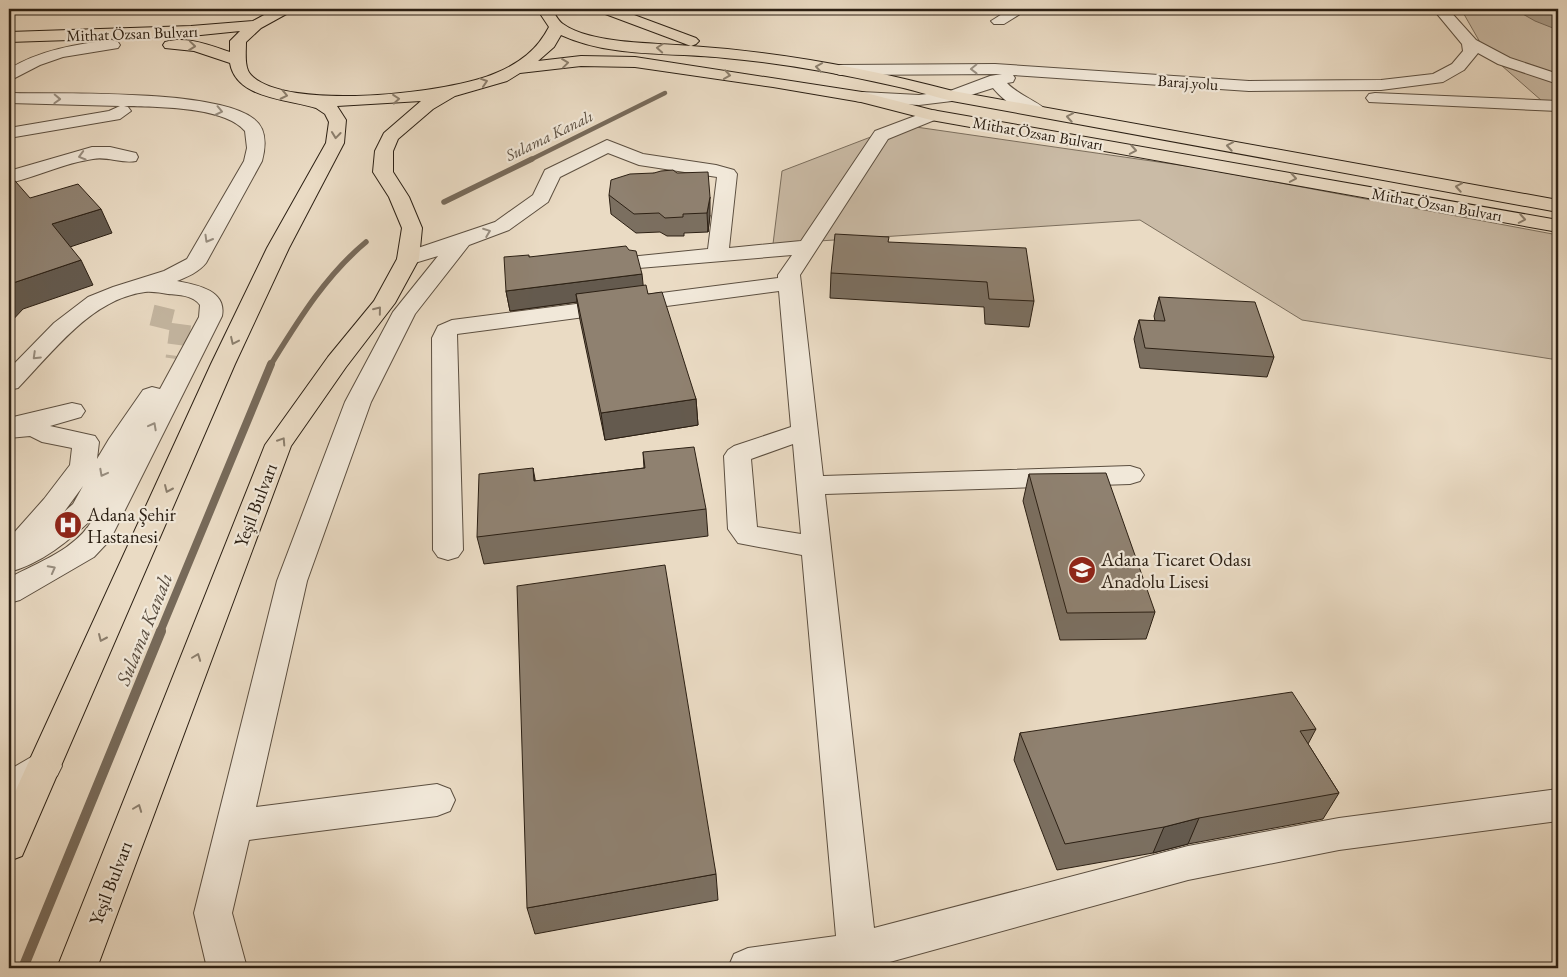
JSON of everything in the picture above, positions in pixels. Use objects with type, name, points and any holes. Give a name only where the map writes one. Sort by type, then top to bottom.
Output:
[{"type":"main road","points":[[9,844],[255,297],[292,221],[336,141],[337,118],[330,108],[312,101],[274,93],[257,86],[244,77],[238,60],[238,41],[256,25],[285,9]]},
{"type":"main road","points":[[544,9],[557,27],[580,37],[607,44],[726,53]]},
{"type":"main road","points":[[605,9],[726,53]]},
{"type":"main road","name":"Mithat Özsan Bulvarı","points":[[82,35],[191,31],[256,25]]},
{"type":"main road","points":[[312,101],[365,102],[422,97],[489,81],[517,69],[548,44],[557,27]]},
{"type":"main road","name":"Mithat Özsan Bulvarı","points":[[13,46],[196,46],[238,60]]},
{"type":"main road","name":"Mithat Özsan Bulvarı","points":[[726,53],[840,70],[892,80],[952,96],[1558,206]]},
{"type":"main road","name":"Mithat Özsan Bulvarı","points":[[517,69],[581,61],[635,62],[773,82],[862,97],[931,115],[1558,226]]},
{"type":"main road","name":"Yeşil Bulvarı","points":[[77,968],[278,445],[337,362],[384,303],[408,259],[412,228],[399,197],[383,172],[384,151],[390,137],[404,122],[449,92]]},
{"type":"street","points":[[999,21],[1021,9]]},
{"type":"street","points":[[1440,9],[1470,43],[1504,61],[1558,79]]},
{"type":"street","points":[[13,46],[82,35]]},
{"type":"street","name":"Baraj yolu","points":[[840,70],[995,69],[1249,86],[1381,85],[1437,78],[1458,67],[1471,52],[1470,43]]},
{"type":"street","points":[[9,76],[34,61],[54,54],[112,46]]},
{"type":"street","points":[[862,97],[919,100],[952,96],[996,80],[1014,77],[1076,74]]},
{"type":"street","points":[[996,80],[1003,91],[1014,101],[1038,111]]},
{"type":"street","points":[[1249,86],[1361,98],[1558,106]]},
{"type":"street","points":[[862,97],[874,108],[881,135]]},
{"type":"street","points":[[9,98],[175,104],[202,107],[233,114],[254,130],[256,148],[252,160],[195,263],[182,272],[144,286]]},
{"type":"street","points":[[9,133],[114,115],[122,111],[175,104]]},
{"type":"street","points":[[858,952],[789,275],[881,135],[931,115]]},
{"type":"street","points":[[408,259],[502,226],[541,198],[552,174],[607,146],[639,158],[716,170],[727,174],[718,255]]},
{"type":"street","points":[[9,163],[20,164],[18,175],[92,153],[110,153],[130,157]]},
{"type":"street","points":[[227,968],[213,913],[292,581],[358,402],[404,312],[460,242]]},
{"type":"street","points":[[639,262],[807,247]]},
{"type":"street","points":[[448,550],[444,338],[446,331],[452,327],[790,283]]},
{"type":"street","points":[[9,383],[63,330],[54,319],[55,312],[60,306],[74,296],[90,289],[130,284],[176,288],[199,294],[207,298],[211,304],[210,317],[143,445],[100,533],[84,550],[9,592]]},
{"type":"street","points":[[9,562],[57,535],[84,510],[118,446],[176,359]]},
{"type":"street","points":[[9,422],[18,424],[34,422],[72,411]]},
{"type":"street","points":[[9,430],[33,428],[51,436],[86,442],[83,466],[54,506],[22,543],[9,547]]},
{"type":"street","points":[[805,431],[743,452],[737,456],[742,529],[748,536],[818,547]]},
{"type":"street","points":[[811,485],[1130,475]]},
{"type":"street","points":[[9,789],[45,766]]},
{"type":"street","points":[[234,826],[437,800]]},
{"type":"street","points":[[748,968],[858,952],[1188,863],[1339,834],[1558,805]]},
{"type":"shaded area","points":[[1461,9],[1558,9],[1558,115],[1485,51]]},
{"type":"shaded area","points":[[1514,9],[1558,9],[1558,30],[1535,21]]},
{"type":"shaded area","points":[[902,125],[1200,168],[1558,235],[1558,360],[1302,320],[1140,220],[773,244],[782,171]]},
{"type":"building","points":[[673,170],[677,173],[708,172],[710,197],[707,213],[683,214],[683,217],[665,218],[659,213],[634,214],[609,195],[611,180],[630,174]]},
{"type":"building","points":[[9,174],[30,198],[78,184],[101,209],[52,224],[81,260],[10,284],[9,286]]},
{"type":"building","points":[[835,234],[889,237],[888,242],[1026,248],[1034,301],[989,299],[987,282],[831,273]]},
{"type":"building","points":[[626,246],[629,250],[636,251],[642,274],[506,291],[504,257],[529,255],[529,257]]},
{"type":"building","points":[[646,285],[648,294],[662,292],[696,399],[601,413],[576,294]]},
{"type":"building","points":[[1159,297],[1255,302],[1274,357],[1145,348],[1139,320],[1165,321]]},
{"type":"building","points":[[694,447],[706,509],[477,537],[479,474],[533,468],[534,481],[645,468],[643,452]]},
{"type":"building","name":"Adana Ticaret Odası Anadolu Lisesi","points":[[1106,473],[1155,612],[1067,613],[1029,474]]},
{"type":"building","points":[[665,565],[716,874],[527,908],[517,586]]},
{"type":"building","points":[[1292,692],[1316,729],[1300,731],[1339,793],[1065,844],[1020,733]]},
{"type":"waterway","name":"Sulama Kanalı","points":[[530,160],[665,93]]},
{"type":"waterway","name":"Sulama Kanalı","points":[[444,202],[532,159]]},
{"type":"waterway","name":"Sulama Kanalı","points":[[270,365],[325,284],[351,255],[366,242]]},
{"type":"waterway","name":"Sulama Kanalı","points":[[160,632],[270,365]]},
{"type":"waterway","name":"Sulama Kanalı","points":[[23,968],[161,631]]},
{"type":"tunnel","points":[[152,315],[181,322],[176,359]]},
{"type":"place","name":"Adana Şehir Hastanesi","points":[[68,525]]},
{"type":"place","name":"Adana Ticaret Odası Anadolu Lisesi","points":[[1082,570]]}]
